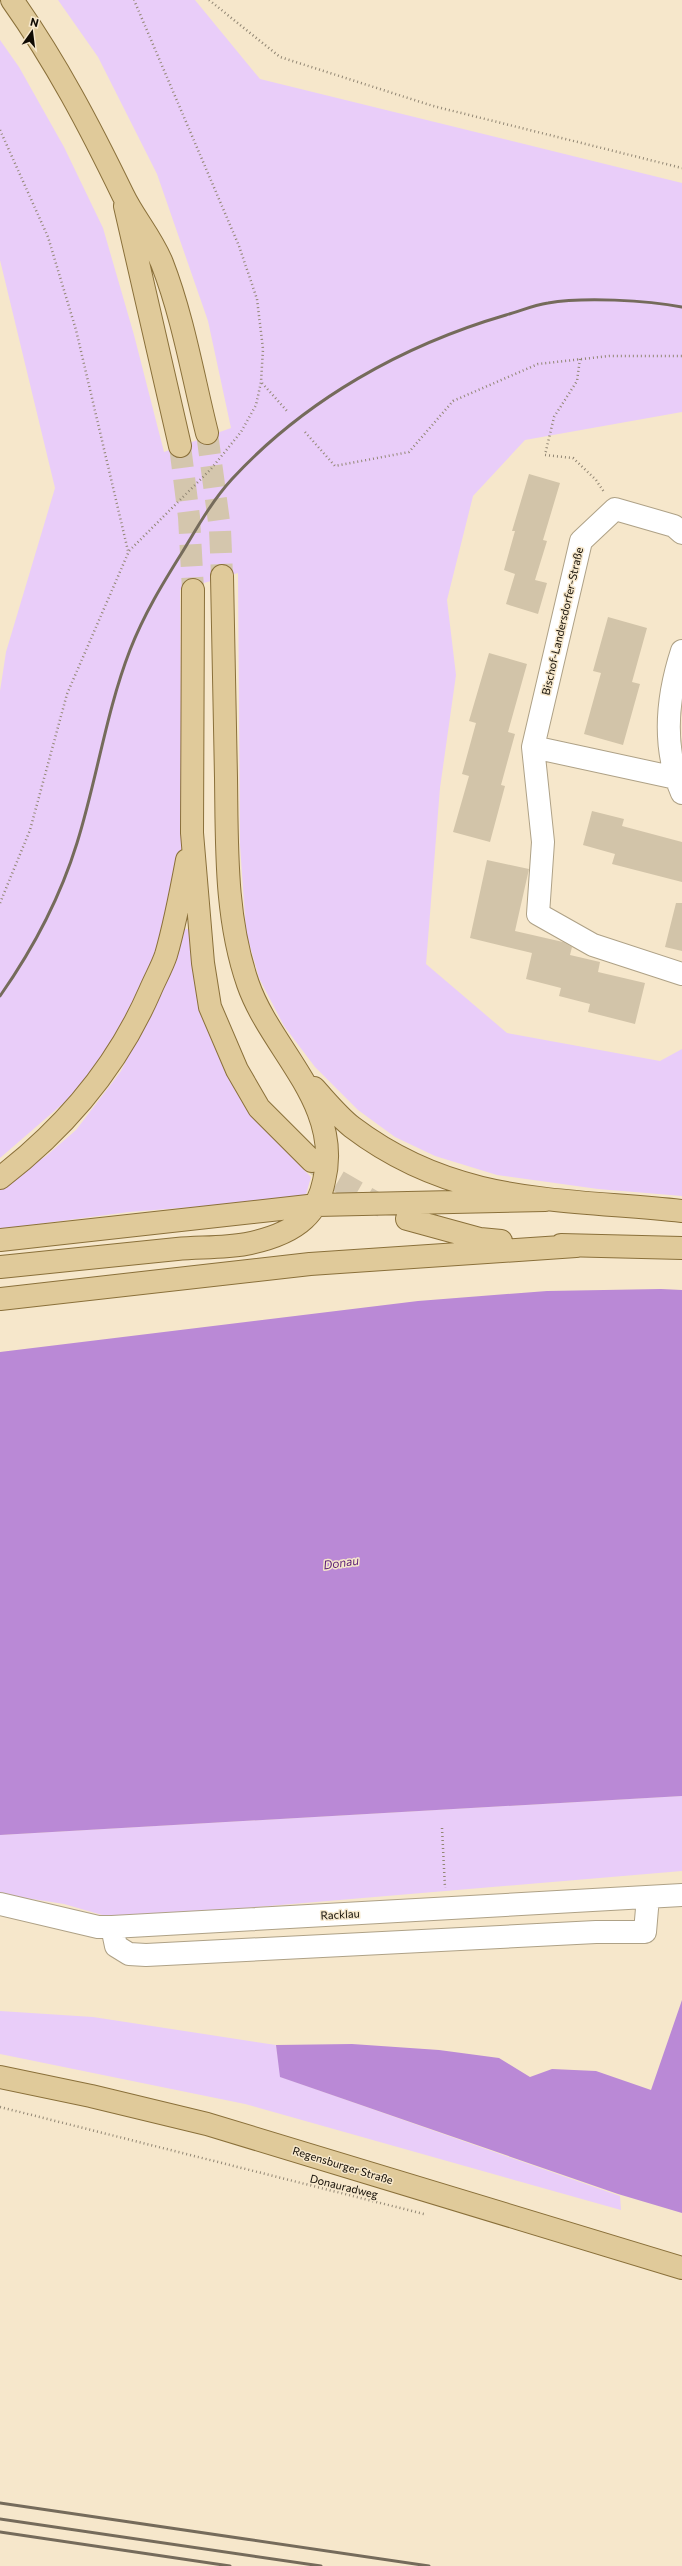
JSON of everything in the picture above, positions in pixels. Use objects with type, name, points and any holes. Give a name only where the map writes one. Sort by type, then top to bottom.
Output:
[{"type":"main road","points":[[12,0],[40,39],[88,124],[124,197],[145,229],[162,262],[174,301],[207,433]]},
{"type":"main road","points":[[124,197],[132,243],[180,446]]},
{"type":"main road","points":[[0,1267],[244,1244],[290,1230],[303,1220],[317,1205],[327,1170],[328,1151],[319,1111],[301,1076],[265,1022],[249,986],[233,922],[230,901],[227,827],[222,576]]},
{"type":"main road","points":[[193,590],[192,833],[203,963],[210,1007],[237,1070],[259,1108],[312,1161]]},
{"type":"main road","points":[[0,1178],[31,1154],[65,1120],[90,1093],[124,1045],[165,956],[177,915],[192,833]]},
{"type":"main road","points":[[301,1076],[351,1126],[386,1150],[416,1165],[476,1188],[545,1200],[682,1211]]},
{"type":"main road","points":[[0,1240],[317,1205],[545,1200]]},
{"type":"main road","points":[[407,1219],[480,1239],[576,1246],[682,1248]]},
{"type":"main road","points":[[0,1299],[310,1264],[576,1246]]},
{"type":"main road","name":"Regensburger Straße","points":[[0,2077],[91,2096],[207,2124],[682,2268]]},
{"type":"street","points":[[615,508],[674,526],[682,533]]},
{"type":"street","name":"Bischof-Landersdorfer-Straße","points":[[615,508],[581,542],[533,747],[543,842],[538,914],[593,945],[682,974]]},
{"type":"street","points":[[533,747],[679,786],[669,739],[669,714],[672,682],[682,651]]},
{"type":"street","name":"Racklau","points":[[0,1904],[98,1926],[112,1926],[682,1895]]},
{"type":"street","points":[[112,1926],[116,1946],[129,1954],[146,1955],[596,1932],[645,1932],[648,1897]]},
{"type":"path","points":[[0,903],[30,830],[67,694],[128,551],[211,469],[241,432],[256,405],[261,382],[263,349],[255,293],[238,246],[134,0]]},
{"type":"path","points":[[209,0],[280,57],[433,106],[682,168]]},
{"type":"path","points":[[0,130],[48,237],[76,330],[128,551]]},
{"type":"path","points":[[305,432],[335,466],[409,452],[453,401],[538,364],[609,356],[682,356]]},
{"type":"path","points":[[580,359],[577,381],[554,417],[545,455],[573,458],[596,480],[615,508]]},
{"type":"path","points":[[261,382],[287,411]]},
{"type":"path","points":[[442,1828],[445,1867]]},
{"type":"path","name":"Donauradweg","points":[[0,2107],[430,2216]]},
{"type":"shaded area","points":[[58,0],[195,0],[260,79],[682,183],[682,412],[525,440],[473,496],[447,600],[456,675],[440,788],[426,964],[507,1033],[660,1061],[682,1049],[682,1196],[598,1189],[497,1175],[435,1156],[395,1137],[358,1110],[315,1067],[284,1026],[259,978],[246,932],[240,845],[238,573],[180,590],[182,844],[173,900],[152,965],[116,1042],[66,1101],[0,1158],[0,691],[6,652],[55,488],[0,260],[0,40],[19,67],[64,147],[103,228],[134,335],[164,452],[231,428],[208,321],[157,174],[98,57]]},
{"type":"shaded area","points":[[183,929],[189,929],[196,986],[211,1039],[232,1083],[263,1128],[311,1177],[305,1198],[129,1212],[0,1229],[0,1188],[46,1156],[76,1130],[121,1071],[171,968]]},
{"type":"shaded area","points":[[682,1796],[682,1871],[116,1919],[64,1904],[0,1894],[0,1835]]},
{"type":"shaded area","points":[[0,2011],[93,2017],[276,2045],[281,2077],[620,2196],[621,2210],[245,2104],[0,2054]]},
{"type":"water","name":"Donau","points":[[682,1290],[682,1796],[0,1835],[0,1352],[418,1301],[547,1291]]},
{"type":"water","points":[[682,2000],[682,2213],[618,2194],[280,2077],[276,2045],[352,2044],[439,2050],[499,2058],[530,2077],[552,2069],[596,2071],[651,2090]]},
{"type":"building","points":[[529,474],[560,483],[543,540],[547,541],[535,580],[547,583],[538,614],[506,604],[515,574],[504,570],[515,531],[512,531]]},
{"type":"building","points":[[608,617],[647,628],[632,682],[640,684],[623,745],[584,734],[601,673],[593,671]]},
{"type":"building","points":[[489,653],[527,664],[508,732],[515,734],[501,785],[505,786],[490,842],[453,832],[469,776],[462,774],[476,723],[469,721]]},
{"type":"building","points":[[592,811],[624,819],[622,826],[682,842],[682,882],[612,864],[615,854],[583,845]]},
{"type":"building","points":[[487,860],[529,869],[515,931],[563,942],[572,947],[570,955],[600,962],[598,972],[645,983],[635,1024],[588,1012],[590,1004],[559,996],[561,988],[526,979],[532,953],[470,938]]},
{"type":"building","points":[[676,903],[682,903],[682,951],[665,947]]},
{"type":"tunnel","points":[[207,433],[220,529],[222,576]]},
{"type":"tunnel","points":[[180,446],[189,517],[193,590]]},
{"type":"tunnel","points":[[312,1161],[338,1181],[383,1207]]},
{"type":"railway","points":[[0,996],[24,960],[54,903],[70,863],[84,819],[114,697],[135,637],[168,575],[200,523],[218,496],[232,479],[291,424],[324,400],[393,359],[468,327],[538,305],[562,301],[615,300],[682,307]]},
{"type":"railway","points":[[0,2503],[429,2566]]},
{"type":"railway","points":[[0,2519],[321,2566]]},
{"type":"railway","points":[[0,2532],[230,2566]]}]
